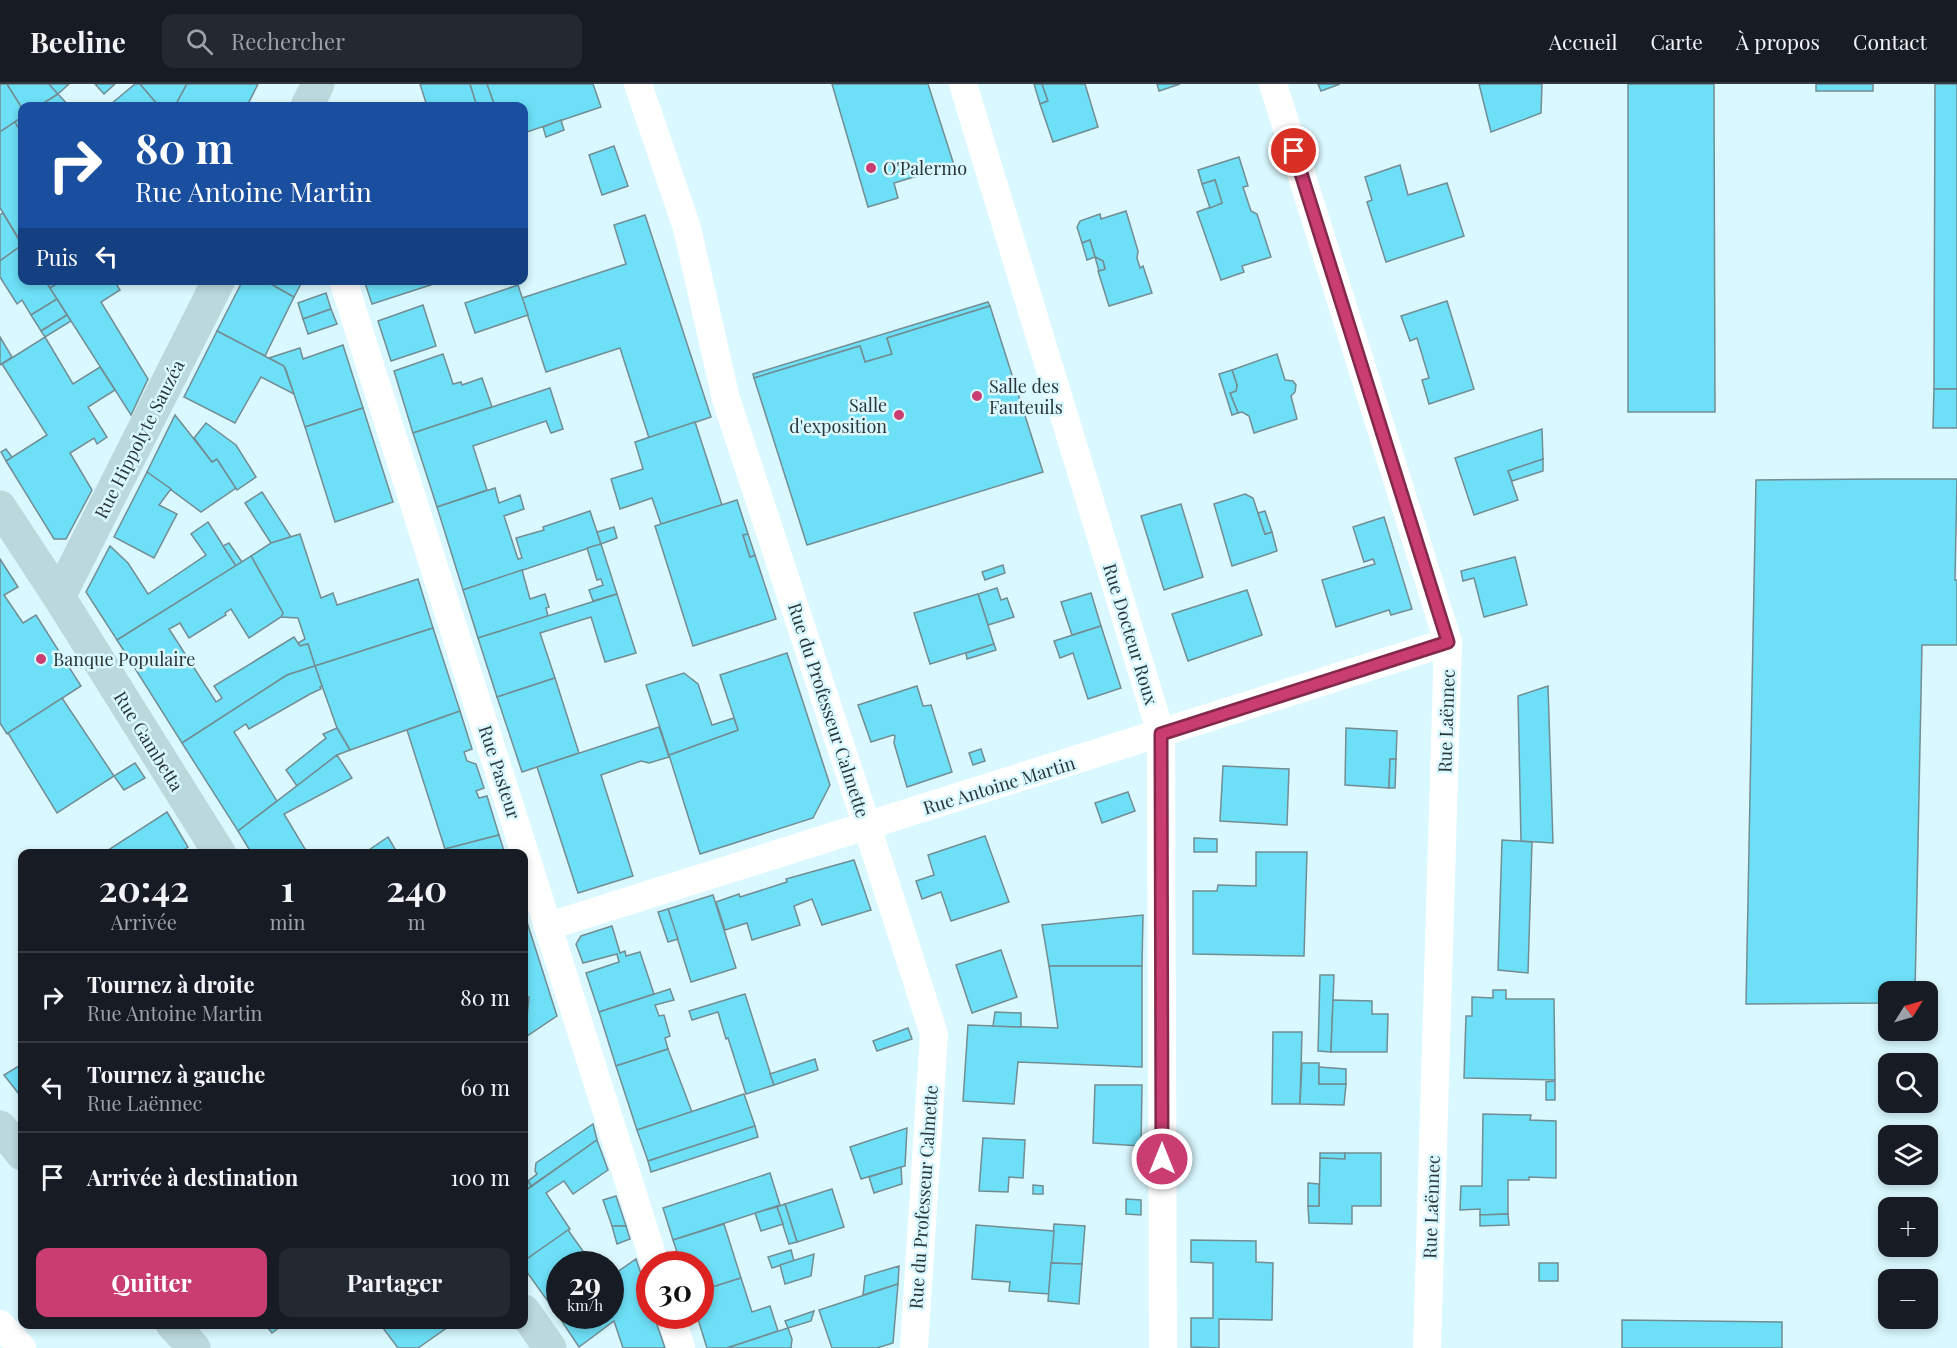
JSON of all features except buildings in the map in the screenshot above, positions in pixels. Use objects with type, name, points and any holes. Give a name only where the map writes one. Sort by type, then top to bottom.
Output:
[{"type":"street","points":[[309,102],[318,84]]},
{"type":"street","name":"Rue du Professeur Calmette","points":[[638,84],[687,228],[726,399],[934,1034],[914,1348]]},
{"type":"street","name":"Rue Docteur Roux","points":[[963,84],[1161,734],[1163,1348]]},
{"type":"street","name":"Rue Laënnec","points":[[1273,84],[1448,642],[1427,1348]]},
{"type":"street","name":"Rue Hippolyte Sauzéa","points":[[59,597],[216,285]]},
{"type":"street","name":"Rue Pasteur","points":[[345,285],[524,849]]},
{"type":"street","name":"Rue Gambetta","points":[[0,507],[217,849]]},
{"type":"street","name":"Rue Antoine Martin","points":[[549,926],[1448,642]]},
{"type":"street","name":"Rue Pasteur","points":[[528,860],[651,1251]]},
{"type":"street","points":[[0,1127],[18,1149]]},
{"type":"street","points":[[528,1317],[550,1348]]},
{"type":"street","points":[[0,1324],[22,1348]]},
{"type":"street","points":[[158,1329],[172,1348]]},
{"type":"street","points":[[177,1329],[194,1348]]},
{"type":"street","points":[[675,1329],[681,1348]]},
{"type":"street","points":[[0,1342],[9,1348]]},
{"type":"place","name":"O'Palermo","points":[[871,168]]},
{"type":"place","name":"Salle des Fauteuils","points":[[977,396]]},
{"type":"place","name":"Salle d'exposition","points":[[899,415]]},
{"type":"place","name":"Banque Populaire","points":[[41,659]]},
{"type":"route","points":[[1162,1159],[1161,734],[1448,642],[1294,151]]}]
